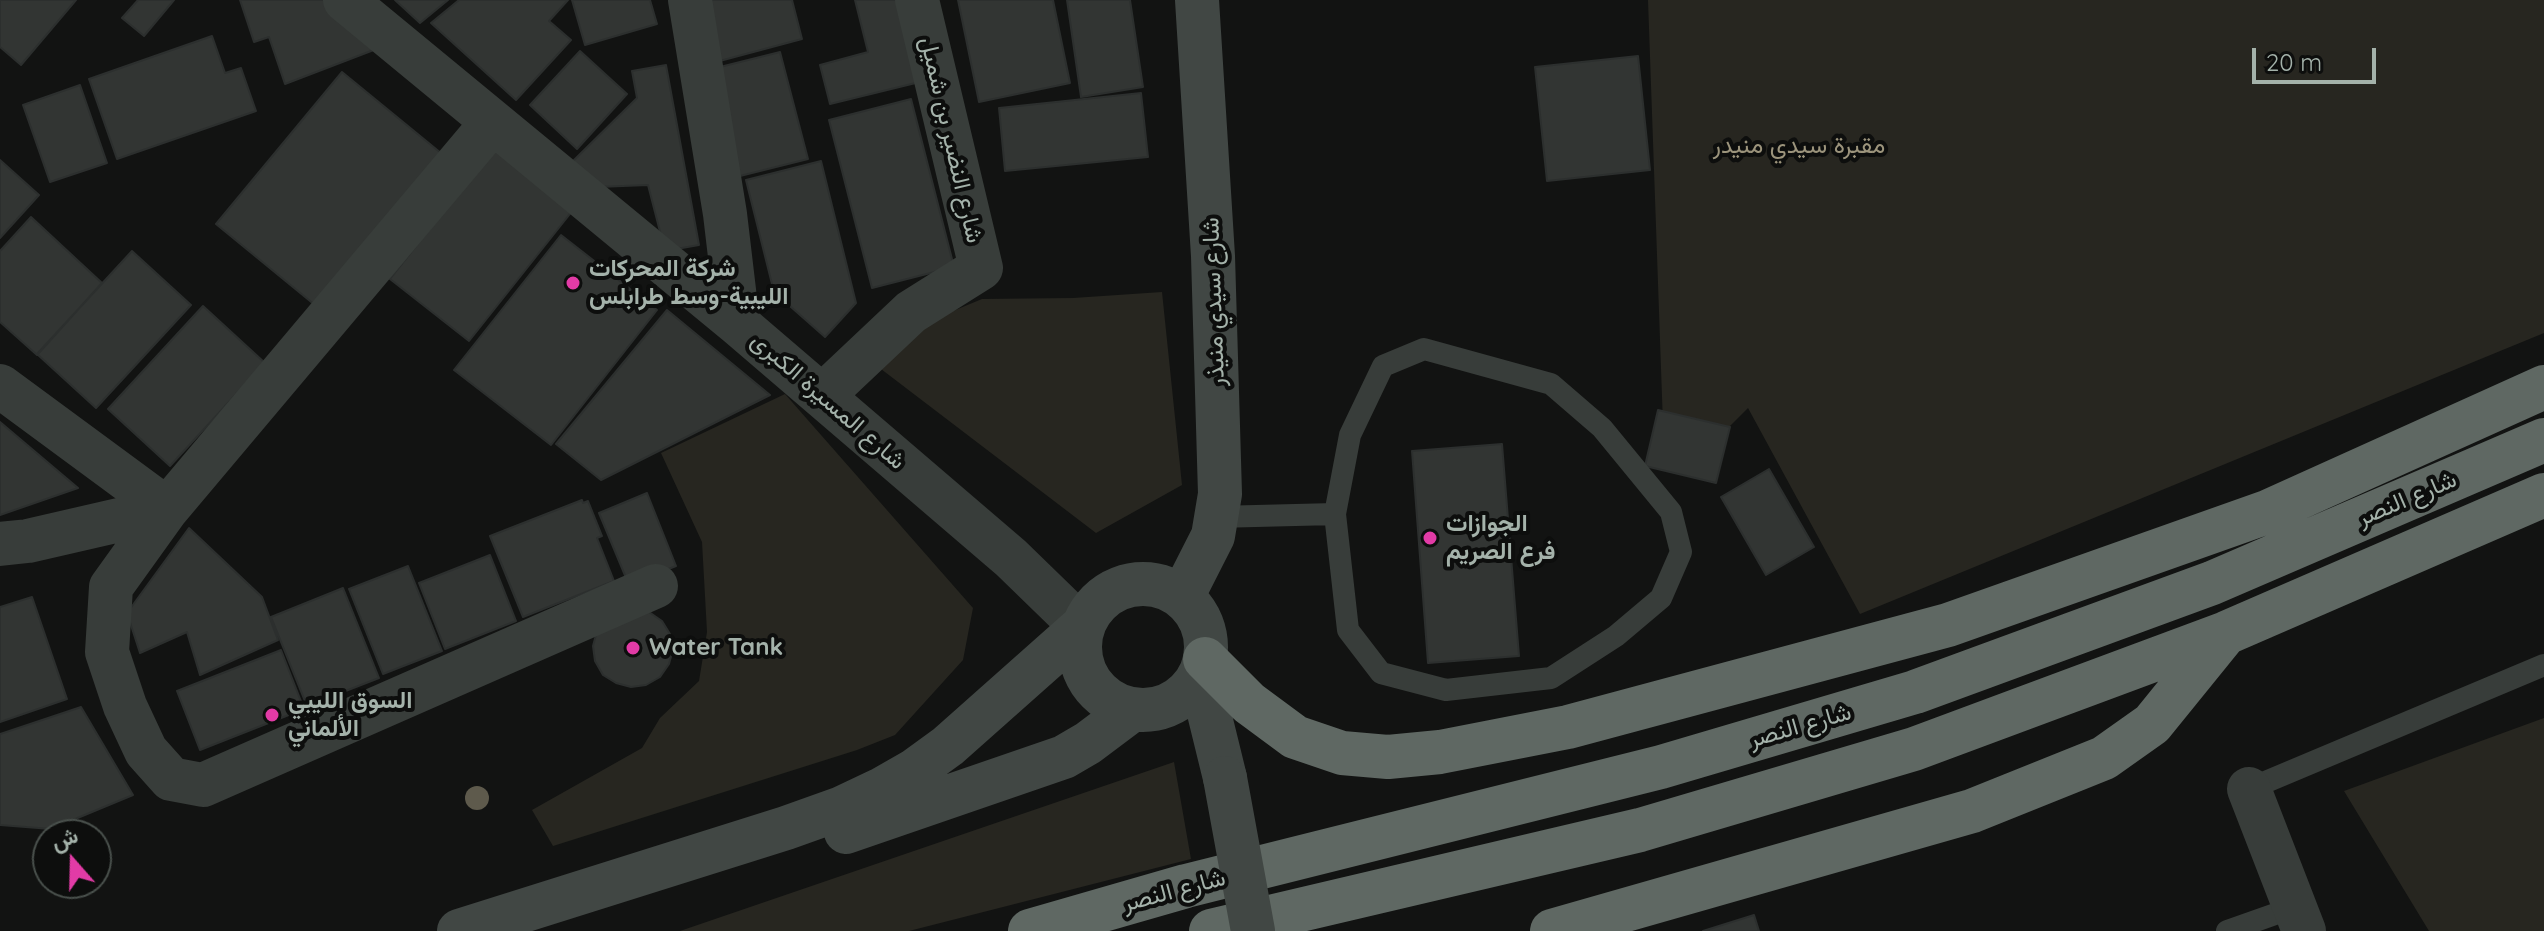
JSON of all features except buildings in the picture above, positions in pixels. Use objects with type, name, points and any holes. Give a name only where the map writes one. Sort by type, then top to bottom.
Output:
[{"type":"highway","points":[[1202,668],[1295,737],[1342,753],[1388,757],[1440,752],[1568,727],[1948,625],[2267,512],[2544,387]]},
{"type":"highway","name":"شارع النصر","points":[[1030,931],[1186,886],[1661,767],[1915,692],[2212,583],[2544,440]]},
{"type":"highway","name":"شارع النصر","points":[[1211,931],[1640,830],[1914,749],[2226,633],[2544,495]]},
{"type":"highway","points":[[1552,931],[1972,811],[2104,758],[2152,724],[2226,633]]},
{"type":"street","name":"شارع المسيرة الكبرى","points":[[345,0],[738,324],[1011,558],[1082,627]]},
{"type":"street","points":[[690,0],[725,214],[738,324]]},
{"type":"street","name":"شارع النضير بن شميل","points":[[822,396],[911,312],[981,268],[917,0]]},
{"type":"street","name":"شارع سيدي منيذر","points":[[1182,597],[1213,536],[1220,494],[1213,256],[1197,0]]},
{"type":"street","points":[[492,123],[167,509],[111,587],[107,652],[125,706],[146,751],[171,779],[203,785],[656,586]]},
{"type":"street","points":[[0,386],[167,509]]},
{"type":"street","points":[[0,544],[28,541],[167,509]]},
{"type":"street","points":[[459,931],[786,828],[842,808],[880,790],[948,746],[1082,627],[1100,602],[1120,589],[1143,584],[1182,597],[1197,613],[1205,636],[1202,668],[1253,931]]},
{"type":"street","points":[[1082,627],[1080,657],[1086,675],[1099,694],[1111,703],[1146,709],[1225,778]]},
{"type":"street","points":[[556,931],[1045,764],[1146,709],[1178,699],[1202,668]]},
{"type":"street","points":[[2249,789],[2299,919]]},
{"type":"lane","points":[[1424,349],[1551,384],[1602,428],[1671,512],[1681,552],[1661,598],[1616,636],[1551,678],[1446,690],[1381,673],[1348,630],[1335,514],[1350,435],[1383,366],[1424,349]]},
{"type":"lane","points":[[1216,517],[1335,514]]},
{"type":"lane","points":[[2249,789],[2544,665]]},
{"type":"lane","points":[[2227,931],[2299,919]]},
{"type":"green space","name":"مقبرة سيدي منيدر","points":[[1648,0],[2544,0],[2544,333],[1860,614],[1748,408],[1717,439],[1663,425]]},
{"type":"green space","points":[[1162,292],[1182,485],[1096,533],[881,369],[924,323],[982,299],[1073,298]]},
{"type":"green space","points":[[785,394],[973,608],[963,660],[895,735],[857,750],[553,846],[532,810],[642,748],[660,718],[699,681],[707,632],[702,542],[661,453]]},
{"type":"green space","points":[[2544,718],[2544,931],[2429,931],[2344,791]]},
{"type":"green space","points":[[1174,762],[1191,859],[909,931],[680,931]]},
{"type":"place","name":"شركة المحركات الليبية-وسط طرابلس","points":[[573,283]]},
{"type":"place","name":"الجوازات فرع الصريم","points":[[1430,538]]},
{"type":"place","name":"Water Tank","points":[[633,648]]},
{"type":"place","name":"السوق الليبي الألماني","points":[[272,715]]}]
